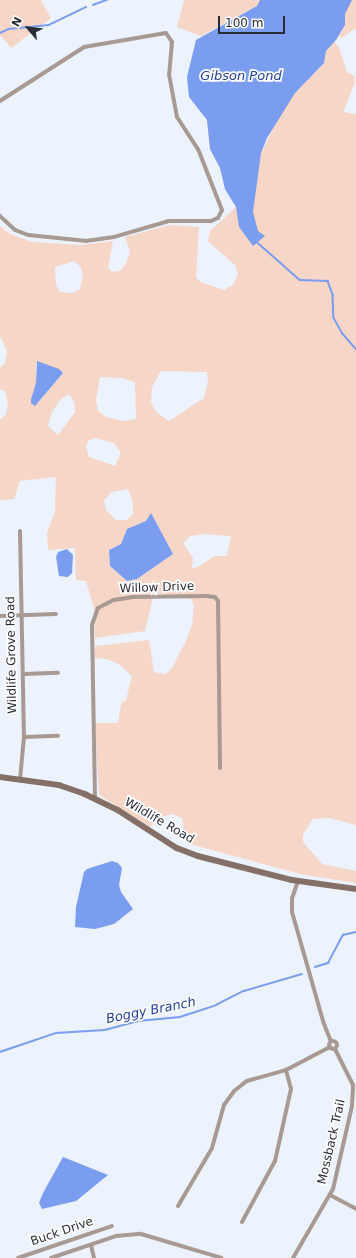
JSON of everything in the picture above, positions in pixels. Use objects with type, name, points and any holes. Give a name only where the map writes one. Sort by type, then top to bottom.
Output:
[{"type":"street","points":[[0,101],[84,47],[166,33],[172,42],[169,74],[177,117],[198,149],[222,210],[218,218],[212,221],[169,221],[114,237],[87,241],[28,235],[15,230],[0,216]]},
{"type":"street","name":"Wildlife Grove Road","points":[[20,531],[24,736],[20,779]]},
{"type":"street","name":"Willow Drive","points":[[95,798],[92,625],[98,608],[114,600],[132,597],[206,596],[214,597],[218,601],[220,768]]},
{"type":"street","points":[[0,616],[56,614]]},
{"type":"street","points":[[22,674],[58,673]]},
{"type":"street","points":[[24,736],[58,736]]},
{"type":"street","name":"Wildlife Road","points":[[0,777],[59,786],[95,798],[182,850],[233,866],[298,881],[356,889]]},
{"type":"street","name":"Mossback Trail","points":[[294,1258],[330,1195],[336,1179],[352,1106],[354,1085],[335,1049],[337,1042],[331,1041],[324,1024],[292,912],[292,898],[298,881]]},
{"type":"street","points":[[330,1047],[331,1041]]},
{"type":"street","points":[[178,1206],[216,1139],[229,1097],[247,1081],[286,1070],[330,1047],[335,1049]]},
{"type":"street","points":[[242,1222],[275,1161],[291,1089],[286,1070]]},
{"type":"street","points":[[330,1195],[356,1209]]},
{"type":"street","name":"Buck Drive","points":[[18,1258],[112,1226]]},
{"type":"street","points":[[51,1258],[116,1236],[141,1234],[222,1258]]},
{"type":"street","points":[[91,1245],[94,1258]]},
{"type":"shaded area","points":[[0,0],[41,0],[51,18],[11,48],[0,35]]},
{"type":"shaded area","points":[[184,0],[260,1],[257,6],[201,36],[177,27]]},
{"type":"shaded area","points":[[334,0],[356,0],[356,28],[341,38],[339,36],[345,25],[345,14]]},
{"type":"shaded area","points":[[334,42],[339,47],[347,72],[354,76],[355,82],[343,112],[356,114],[356,825],[330,818],[313,819],[303,835],[303,842],[322,864],[356,871],[356,883],[300,874],[186,843],[182,818],[172,814],[161,817],[150,827],[99,795],[95,723],[118,723],[121,704],[126,700],[132,676],[119,664],[107,659],[94,658],[95,646],[149,640],[154,672],[166,674],[172,668],[185,643],[192,625],[194,605],[191,599],[154,593],[145,631],[95,638],[94,608],[86,581],[76,580],[75,548],[48,550],[47,534],[55,511],[56,477],[20,481],[14,499],[0,500],[0,420],[6,414],[8,405],[5,391],[0,389],[0,368],[5,363],[7,351],[0,336],[0,226],[10,234],[32,242],[82,245],[113,241],[108,268],[112,272],[120,271],[127,262],[130,251],[125,237],[170,225],[199,227],[196,277],[200,282],[224,290],[234,284],[238,274],[235,265],[208,241],[210,231],[236,207],[225,189],[220,168],[210,149],[207,120],[263,150],[277,119],[295,93],[324,63],[326,51]],"holes":[[[74,261],[80,266],[83,274],[80,289],[73,293],[60,292],[56,285],[55,267]],[[36,363],[63,373],[38,403],[31,399],[36,383]],[[161,371],[207,372],[208,381],[204,398],[169,421],[156,412],[151,402],[152,387]],[[100,377],[122,378],[135,382],[136,419],[123,421],[106,417],[98,411],[96,399]],[[69,394],[75,403],[75,412],[58,435],[48,426],[52,412],[61,399]],[[95,438],[114,443],[121,453],[115,466],[89,457],[86,447],[88,441]],[[128,489],[133,502],[133,514],[127,520],[116,520],[106,510],[104,501],[111,492]],[[151,514],[173,554],[137,579],[127,581],[110,566],[109,550],[121,544],[127,529],[146,521]],[[204,534],[231,536],[227,556],[214,556],[198,567],[192,568],[193,558],[183,543],[190,536]]]},
{"type":"water","name":"Gibson Pond","points":[[260,0],[352,0],[345,14],[345,25],[336,40],[326,51],[324,63],[295,93],[267,138],[261,153],[253,212],[258,231],[265,236],[253,246],[239,227],[236,207],[225,189],[220,168],[210,149],[207,120],[189,97],[187,77],[196,40],[257,6]]},
{"type":"water","points":[[37,361],[59,369],[63,373],[35,406],[31,403],[31,399],[36,383]]},
{"type":"water","points":[[151,513],[173,554],[137,579],[127,581],[110,566],[109,550],[121,544],[127,529],[146,521]]},
{"type":"water","points":[[67,549],[73,555],[72,573],[68,577],[59,576],[56,557],[58,552]]},
{"type":"water","points":[[112,861],[118,863],[122,868],[119,885],[121,892],[133,909],[114,924],[95,929],[75,927],[76,907],[84,872],[87,869]]},
{"type":"water","points":[[63,1157],[108,1175],[76,1201],[42,1209],[39,1203],[43,1193]]},
{"type":"waterway","points":[[93,5],[107,0]]},
{"type":"waterway","points":[[0,33],[9,29],[49,25],[86,7]]},
{"type":"waterway","points":[[257,242],[300,280],[328,281],[333,295],[334,318],[343,334],[356,349]]},
{"type":"waterway","name":"Boggy Branch","points":[[315,967],[328,963],[343,935],[356,932]]},
{"type":"waterway","name":"Boggy Branch","points":[[0,1052],[56,1033],[105,1030],[138,1021],[180,1017],[216,1005],[244,991],[302,974]]}]
